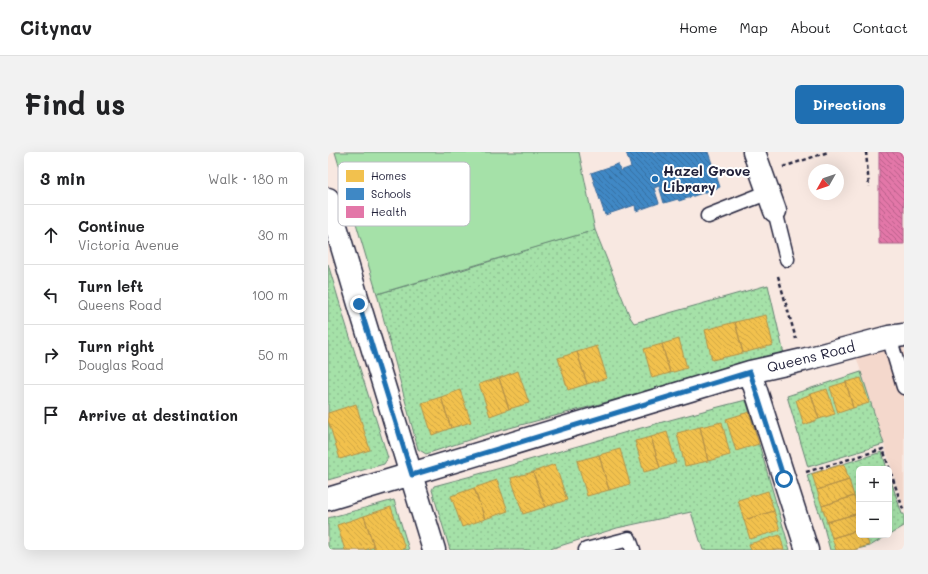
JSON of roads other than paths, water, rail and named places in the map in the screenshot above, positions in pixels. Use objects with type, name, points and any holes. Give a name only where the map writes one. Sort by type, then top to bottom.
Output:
[{"type":"street","points":[[754,152],[769,192]]},
{"type":"street","points":[[328,199],[434,550]]},
{"type":"street","name":"Queens Road","points":[[328,500],[750,372],[896,336]]},
{"type":"street","points":[[750,372],[807,550]]},
{"type":"lane","points":[[708,216],[769,192],[787,259]]},
{"type":"lane","points":[[896,336],[904,387]]},
{"type":"lane","points":[[586,550],[629,539],[633,550]]},
{"type":"place","name":"Hazel Grove Library","points":[[655,179]]}]
